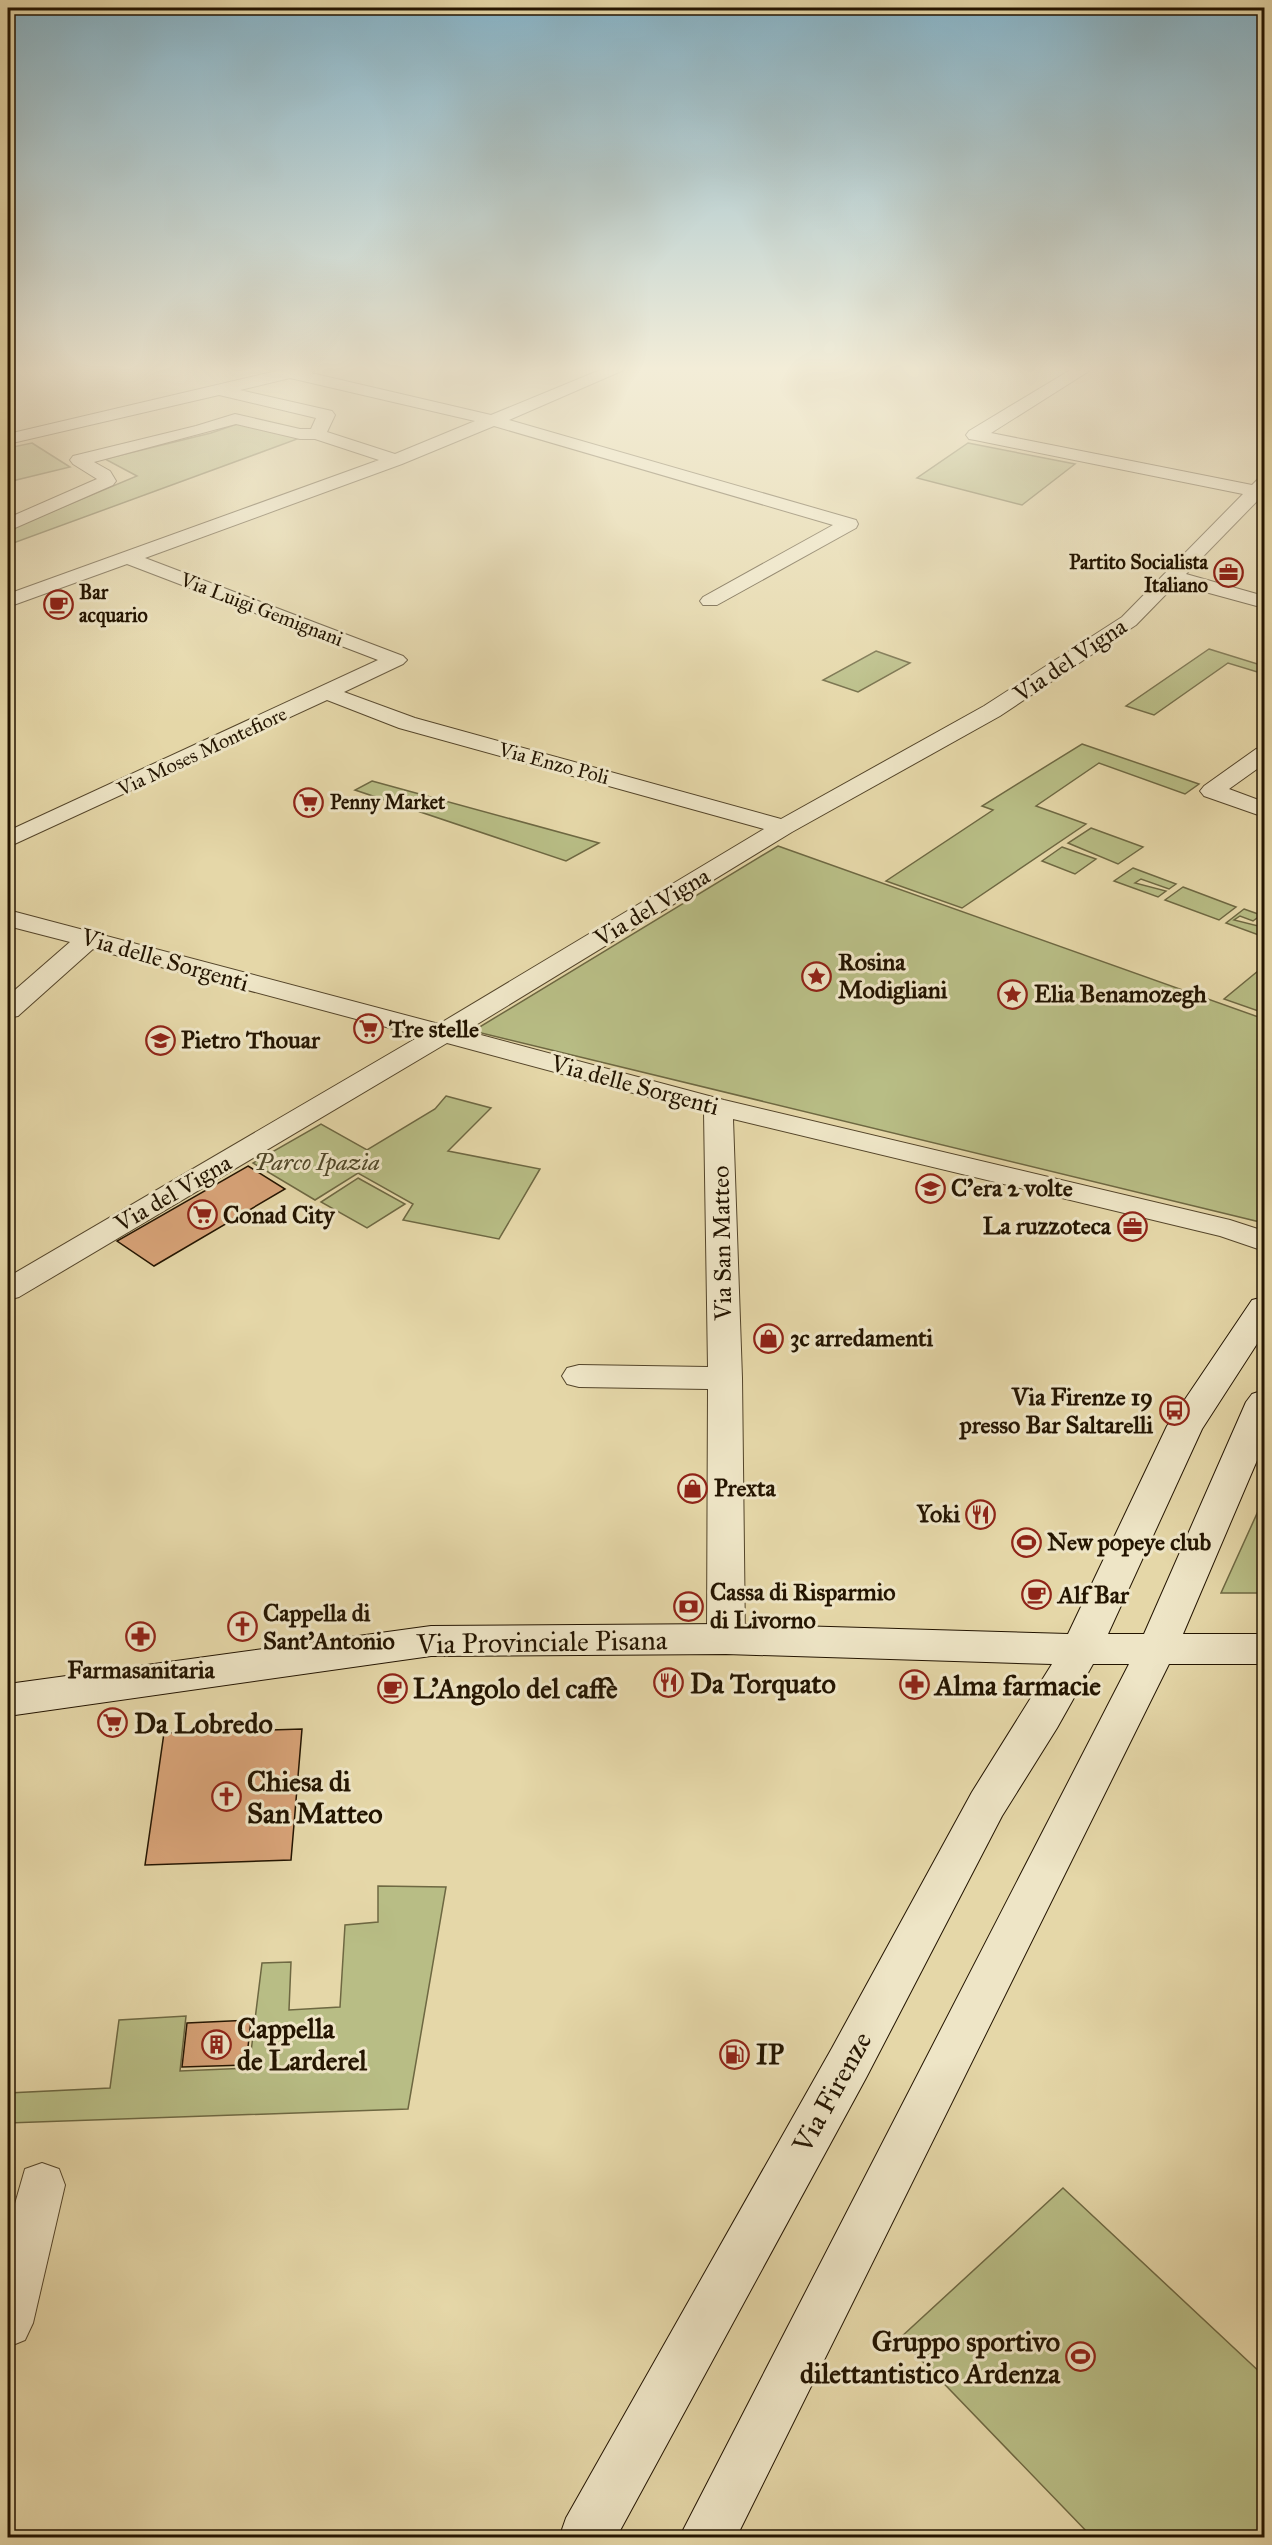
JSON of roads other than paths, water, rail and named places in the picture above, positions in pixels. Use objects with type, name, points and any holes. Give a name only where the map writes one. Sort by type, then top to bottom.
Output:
[{"type":"main road","name":"Via Firenze","points":[[585,2538],[849,2063],[987,1804],[1042,1717],[1081,1649],[1155,1486],[1185,1426],[1264,1308]]},
{"type":"main road","points":[[706,2538],[1092,1781],[1183,1594],[1264,1402]]},
{"type":"main road","name":"Via Provinciale Pisana","points":[[8,1700],[431,1641],[726,1639],[1081,1649],[1264,1648]]},
{"type":"street","points":[[8,525],[98,485]]},
{"type":"street","points":[[8,601],[328,485]]},
{"type":"street","points":[[710,601],[849,524],[715,485]]},
{"type":"street","name":"Via del Vigna","points":[[8,1290],[441,1035],[784,826],[992,711],[1129,621],[1261,487]]},
{"type":"street","name":"Via Luigi Gemignani","points":[[128,558],[396,660]]},
{"type":"street","points":[[1174,577],[1264,602]]},
{"type":"street","name":"Via Moses Montefiore","points":[[8,840],[396,660]]},
{"type":"street","name":"Via Enzo Poli","points":[[327,693],[406,723],[784,826]]},
{"type":"street","points":[[1264,754],[1212,791],[1264,810]]},
{"type":"street","name":"Via delle Sorgenti","points":[[8,918],[718,1107],[1230,1229],[1264,1241]]},
{"type":"street","points":[[8,1010],[90,938]]},
{"type":"street","name":"Via San Matteo","points":[[718,1107],[725,1378],[726,1639]]},
{"type":"street","points":[[579,1376],[725,1378]]},
{"type":"street","points":[[8,2323],[42,2185]]},
{"type":"place","name":"Partito Socialista Italiano","points":[[1229,573]]},
{"type":"place","name":"Bar acquario","points":[[58,604]]},
{"type":"place","name":"Penny Market","points":[[309,802]]},
{"type":"place","name":"Rosina Modigliani","points":[[817,976]]},
{"type":"place","name":"Elia Benamozegh","points":[[1013,994]]},
{"type":"place","name":"Tre stelle","points":[[368,1029]]},
{"type":"place","name":"Pietro Thouar","points":[[160,1040]]},
{"type":"place","name":"C’era 2 volte","points":[[930,1188]]},
{"type":"place","name":"Conad City","points":[[202,1215]]},
{"type":"place","name":"La ruzzoteca","points":[[1132,1226]]},
{"type":"place","name":"3c arredamenti","points":[[769,1338]]},
{"type":"place","name":"Via Firenze 19 presso Bar Saltarelli","points":[[1174,1411]]},
{"type":"place","name":"Prexta","points":[[693,1488]]},
{"type":"place","name":"Yoki","points":[[981,1514]]},
{"type":"place","name":"New popeye club","points":[[1026,1542]]},
{"type":"place","name":"Alf Bar","points":[[1037,1595]]},
{"type":"place","name":"Cassa di Risparmio di Livorno","points":[[689,1606]]},
{"type":"place","name":"Cappella di Sant'Antonio","points":[[242,1627]]},
{"type":"place","name":"Farmasanitaria","points":[[141,1637]]},
{"type":"place","name":"Da Torquato","points":[[669,1683]]},
{"type":"place","name":"Alma farmacie","points":[[914,1685]]},
{"type":"place","name":"L'Angolo del caffè","points":[[392,1688]]},
{"type":"place","name":"Da Lobredo","points":[[113,1723]]},
{"type":"place","name":"Chiesa di San Matteo","points":[[226,1797]]},
{"type":"place","name":"Cappella de Larderel","points":[[216,2044]]},
{"type":"place","name":"IP","points":[[735,2054]]},
{"type":"place","name":"Gruppo sportivo dilettantistico Ardenza","points":[[1081,2357]]},
{"type":"park label","name":"Parco Ipazia","points":[[317,1162]]}]
